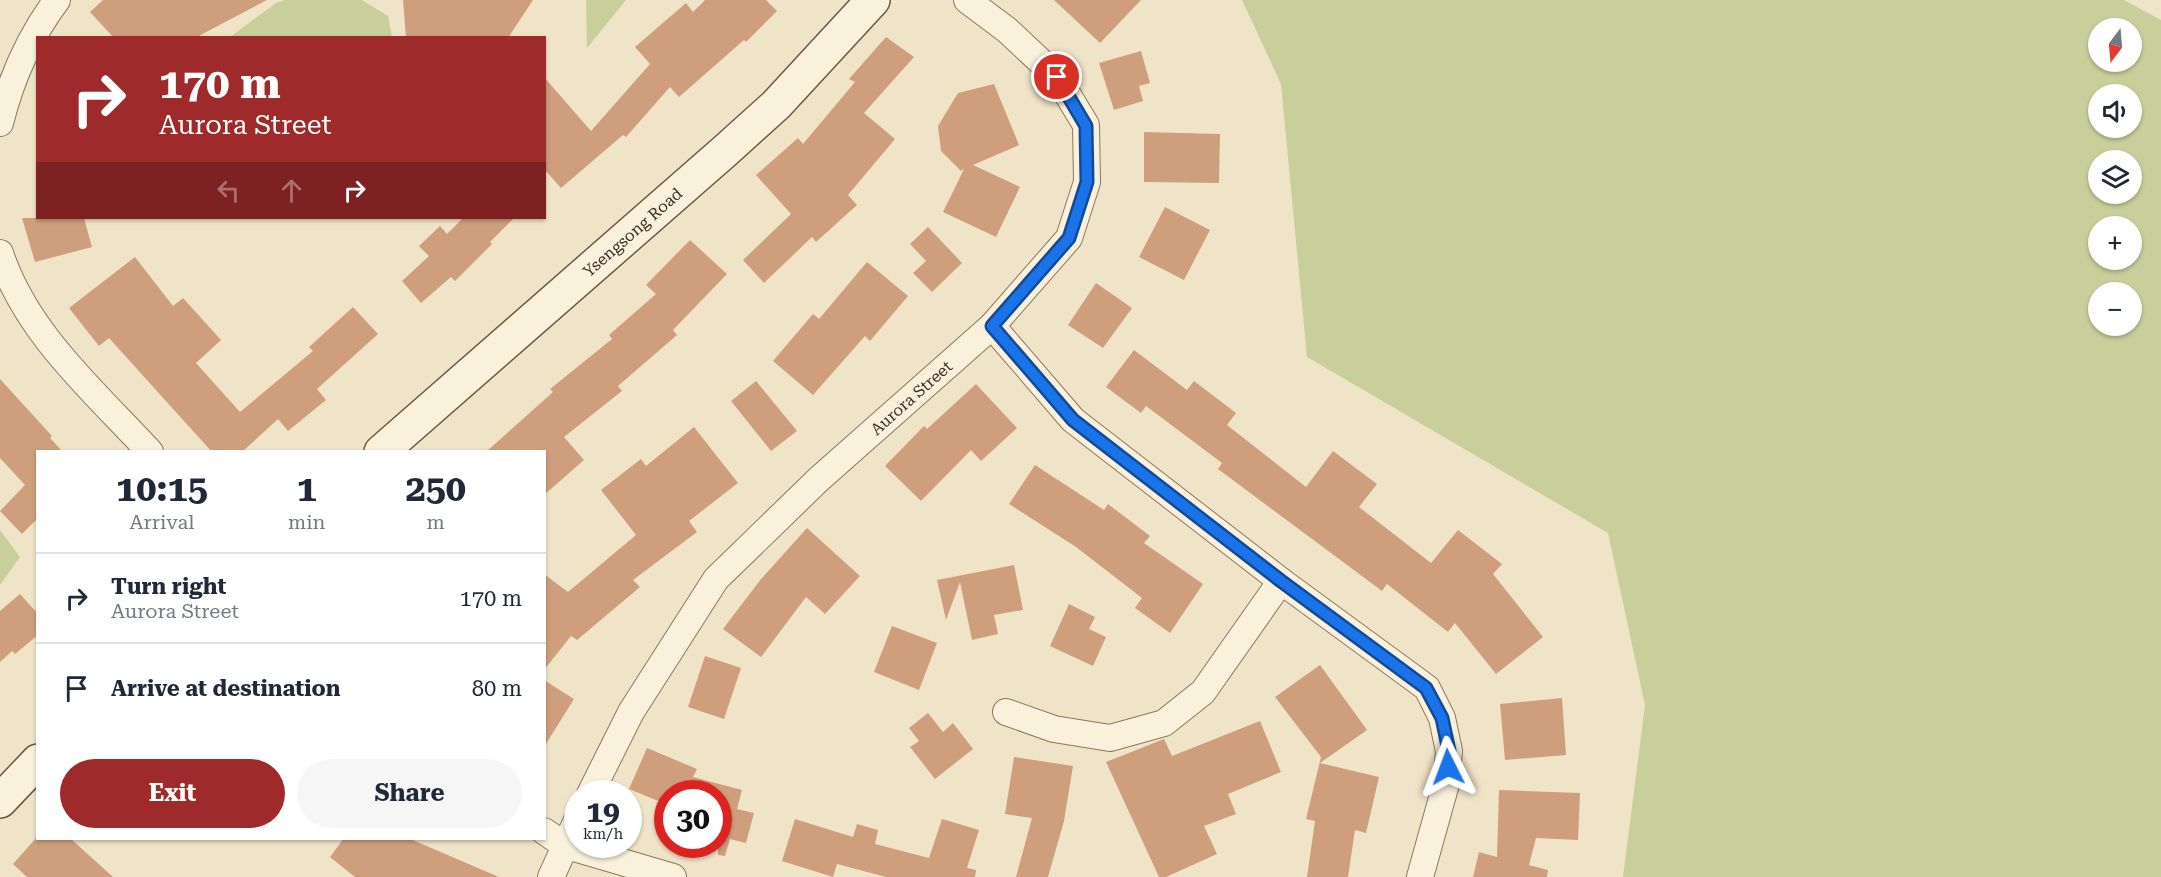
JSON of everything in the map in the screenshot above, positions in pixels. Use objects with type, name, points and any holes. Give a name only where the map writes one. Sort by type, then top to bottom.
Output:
[{"type":"main road","name":"Ysengsong Road","points":[[383,450],[776,105],[873,0]]},
{"type":"main road","points":[[2,794],[36,763]]},
{"type":"street","points":[[0,123],[7,95],[39,24],[57,0]]},
{"type":"street","name":"Aurora Street","points":[[597,780],[631,712],[716,579],[819,479],[992,326],[1069,238],[1087,182],[1086,126],[1057,77],[1007,30],[967,0]]},
{"type":"street","points":[[0,253],[9,280],[45,338],[148,450]]},
{"type":"street","points":[[992,326],[1073,420],[1281,581],[1426,688],[1442,718],[1449,751],[1446,784],[1420,877]]},
{"type":"street","points":[[1006,712],[1054,729],[1110,738],[1164,723],[1203,692],[1281,581]]},
{"type":"street","points":[[551,877],[554,838],[673,877]]},
{"type":"green space","points":[[285,0],[362,0],[388,16],[392,36],[231,36],[276,3]]},
{"type":"green space","points":[[586,0],[626,0],[587,48]]},
{"type":"green space","points":[[1242,0],[2124,0],[2161,20],[2161,877],[1623,877],[1645,705],[1608,533],[1307,357],[1281,84]]},
{"type":"green space","points":[[0,530],[20,557],[0,585]]},
{"type":"building","points":[[103,0],[267,0],[199,36],[112,36],[90,12]]},
{"type":"building","points":[[403,0],[533,0],[509,36],[406,36]]},
{"type":"building","points":[[705,0],[766,0],[777,11],[746,42],[744,40],[679,97],[670,87],[626,137],[623,135],[561,188],[546,171],[546,79],[591,131],[650,64],[635,47],[686,3],[693,12]]},
{"type":"building","points":[[1054,0],[1141,0],[1100,43]]},
{"type":"building","points":[[886,37],[914,57],[864,113],[895,139],[848,195],[857,205],[816,242],[812,237],[764,283],[743,260],[791,214],[756,175],[798,138],[803,144],[855,82],[849,79]]},
{"type":"building","points":[[1141,51],[1150,83],[1139,86],[1143,101],[1114,110],[1099,63]]},
{"type":"building","points":[[994,84],[1019,145],[973,165],[1020,187],[996,237],[943,212],[964,169],[961,171],[941,151],[938,126],[958,93]]},
{"type":"building","points":[[1144,132],[1220,134],[1219,183],[1144,182]]},
{"type":"building","points":[[1165,207],[1210,230],[1184,280],[1139,257]]},
{"type":"building","points":[[22,218],[84,219],[92,247],[35,262]]},
{"type":"building","points":[[462,219],[513,219],[455,281],[451,277],[421,303],[402,281],[429,256],[419,246],[440,226],[447,234]]},
{"type":"building","points":[[928,227],[962,263],[932,292],[913,273],[926,261],[910,244]]},
{"type":"building","points":[[690,240],[727,274],[673,330],[677,335],[618,386],[622,391],[564,437],[584,460],[546,493],[546,450],[488,450],[553,392],[550,389],[612,339],[609,335],[656,294],[646,285]]},
{"type":"building","points":[[135,257],[173,306],[183,298],[221,340],[196,363],[240,412],[313,351],[309,347],[353,307],[378,334],[317,389],[326,400],[288,431],[278,419],[244,450],[210,450],[109,338],[99,346],[69,308]]},
{"type":"building","points":[[867,262],[908,296],[870,341],[865,336],[813,395],[773,361],[813,314],[819,319]]},
{"type":"building","points":[[1096,283],[1132,308],[1103,348],[1068,325]]},
{"type":"building","points":[[1134,350],[1187,390],[1194,381],[1236,413],[1227,425],[1306,487],[1333,451],[1377,484],[1359,507],[1431,563],[1458,530],[1502,564],[1493,574],[1543,637],[1496,674],[1455,623],[1448,632],[1387,584],[1382,591],[1218,469],[1222,463],[1146,406],[1141,413],[1106,387]]},
{"type":"building","points":[[0,379],[52,436],[50,438],[61,450],[36,450],[36,520],[22,534],[0,511],[25,485],[0,458]]},
{"type":"building","points":[[756,381],[797,431],[771,451],[731,401]]},
{"type":"building","points":[[976,384],[1017,428],[981,461],[971,450],[921,501],[885,466],[924,426],[927,429]]},
{"type":"building","points":[[694,427],[738,483],[689,521],[697,532],[633,580],[640,587],[577,640],[571,636],[546,667],[546,576],[568,592],[636,535],[601,490],[641,459],[646,466]]},
{"type":"building","points":[[1035,465],[1104,510],[1108,504],[1150,536],[1144,543],[1203,584],[1170,633],[1135,608],[1142,598],[1076,547],[1009,504]]},
{"type":"building","points":[[807,528],[860,576],[825,614],[806,597],[761,657],[723,629],[761,579]]},
{"type":"building","points":[[1014,565],[1023,610],[994,615],[998,634],[972,640],[960,582],[946,620],[937,580]]},
{"type":"building","points":[[20,594],[36,612],[36,637],[15,654],[12,651],[0,662],[0,611]]},
{"type":"building","points":[[1069,604],[1095,617],[1089,629],[1106,637],[1093,666],[1050,646]]},
{"type":"building","points":[[892,626],[937,643],[919,690],[874,672]]},
{"type":"building","points":[[705,656],[741,668],[724,719],[688,707]]},
{"type":"building","points":[[1320,665],[1367,730],[1320,763],[1379,777],[1366,833],[1355,830],[1348,877],[1307,877],[1315,821],[1306,819],[1321,757],[1275,697]]},
{"type":"building","points":[[546,681],[574,699],[546,744]]},
{"type":"building","points":[[1562,698],[1566,755],[1505,760],[1500,704]]},
{"type":"building","points":[[928,713],[943,732],[953,723],[973,749],[935,779],[910,747],[919,741],[909,728]]},
{"type":"building","points":[[1260,721],[1281,772],[1228,794],[1236,814],[1204,826],[1217,854],[1166,877],[1159,877],[1106,762],[1164,739],[1172,756]]},
{"type":"building","points":[[647,748],[697,769],[693,777],[704,780],[654,780],[654,799],[642,794],[642,780],[633,780]]},
{"type":"building","points":[[1014,757],[1073,766],[1064,821],[1048,877],[1016,877],[1032,818],[1005,814]]},
{"type":"building","points":[[732,787],[742,790],[737,809],[754,813],[746,843],[732,840]]},
{"type":"building","points":[[1499,790],[1580,793],[1578,840],[1536,838],[1529,865],[1548,870],[1547,877],[1473,877],[1479,852],[1497,857]]},
{"type":"building","points":[[795,819],[853,837],[857,824],[878,830],[875,844],[929,858],[942,819],[979,830],[967,868],[976,870],[975,877],[886,877],[837,864],[833,877],[782,861]]},
{"type":"building","points":[[36,838],[36,840],[72,840],[113,877],[27,877],[13,864]]},
{"type":"building","points":[[343,840],[413,840],[499,877],[355,877],[330,857]]},
{"type":"route","points":[[1057,77],[1086,126],[1087,182],[1069,238],[992,326],[1073,420],[1281,581],[1426,688],[1442,718],[1449,751],[1448,767]]}]
